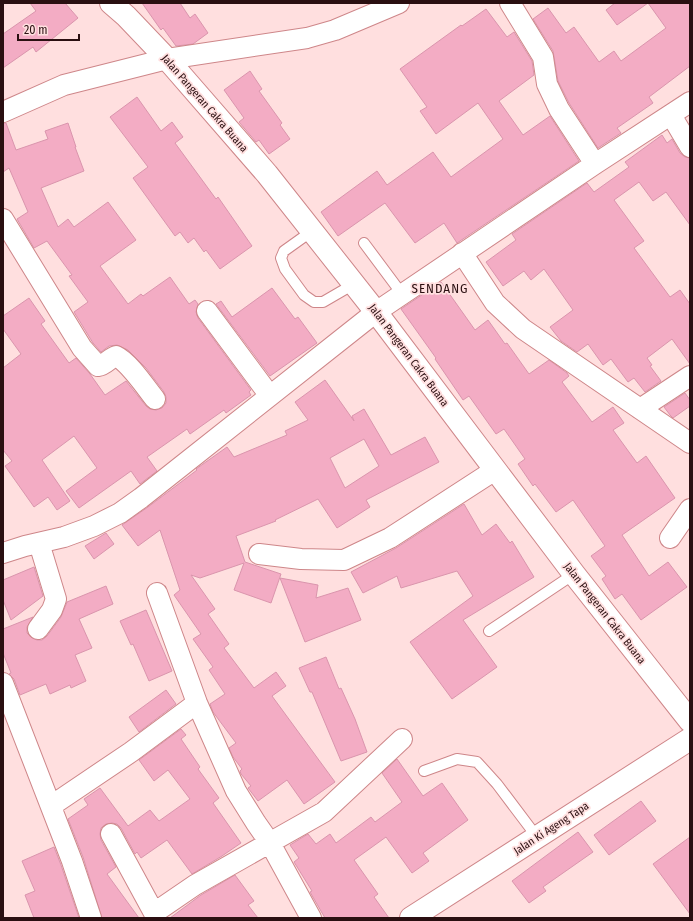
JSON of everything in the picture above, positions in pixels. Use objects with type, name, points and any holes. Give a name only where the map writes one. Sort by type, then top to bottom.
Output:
[{"type":"main road","name":"Jalan Pangeran Cakra Buana","points":[[111,3],[126,16],[167,59],[267,174],[376,312],[574,574],[688,715]]},
{"type":"main road","name":"Jalan Ki Ageng Tapa","points":[[411,918],[690,739]]},
{"type":"street","points":[[3,112],[64,85],[167,59],[307,38],[336,30],[399,3]]},
{"type":"street","points":[[510,3],[543,57],[547,84],[559,109],[595,164]]},
{"type":"street","points":[[3,554],[25,546],[64,537],[94,526],[120,513],[376,312],[595,164],[690,102]]},
{"type":"street","points":[[670,115],[690,147]]},
{"type":"street","points":[[3,219],[82,348],[98,366],[103,365],[112,357],[116,356],[120,358],[155,399]]},
{"type":"street","points":[[462,254],[495,303],[523,330],[690,444]]},
{"type":"street","points":[[207,311],[270,396]]},
{"type":"street","points":[[640,409],[690,376]]},
{"type":"street","points":[[259,554],[301,559],[344,560],[390,538],[495,470]]},
{"type":"street","points":[[670,538],[690,509]]},
{"type":"street","points":[[38,629],[52,610],[56,599],[39,543]]},
{"type":"street","points":[[157,593],[197,703],[236,791],[270,843],[311,918]]},
{"type":"street","points":[[3,682],[72,861],[91,918]]},
{"type":"street","points":[[51,806],[131,752],[197,703]]},
{"type":"street","points":[[111,834],[155,915],[195,885],[324,812],[402,739]]},
{"type":"lane","points":[[312,231],[284,251],[281,258],[285,269],[304,295],[314,302],[323,302],[354,284]]},
{"type":"lane","points":[[364,243],[402,294]]},
{"type":"lane","points":[[489,632],[574,574]]},
{"type":"lane","points":[[424,771],[457,759],[477,762],[497,784],[537,837]]},
{"type":"building","points":[[30,3],[65,3],[78,18],[36,52],[33,47],[3,68],[3,34],[36,11]]},
{"type":"building","points":[[142,3],[180,3],[190,18],[195,14],[208,33],[193,44],[176,46],[163,28],[161,30]]},
{"type":"building","points":[[615,3],[648,3],[617,25],[606,10]]},
{"type":"building","points":[[648,3],[690,3],[690,66],[649,97],[653,103],[617,128],[621,133],[598,148],[569,103],[558,81],[553,51],[533,19],[548,8],[566,33],[574,27],[599,62],[614,51],[621,61],[666,28]]},
{"type":"building","points":[[486,9],[507,37],[514,32],[532,61],[534,75],[499,101],[523,135],[550,116],[579,161],[457,243],[444,223],[415,243],[385,203],[338,236],[321,212],[377,171],[387,185],[433,152],[451,177],[503,139],[478,103],[436,134],[420,111],[427,107],[400,69]]},
{"type":"building","points":[[250,71],[262,89],[259,91],[282,123],[280,125],[290,139],[269,154],[259,140],[256,142],[239,122],[244,118],[224,90]]},
{"type":"building","points":[[137,97],[161,131],[172,122],[183,137],[175,143],[216,199],[218,197],[252,246],[220,269],[206,250],[204,252],[194,238],[188,243],[180,232],[175,236],[133,178],[148,167],[110,117]]},
{"type":"building","points":[[3,123],[6,123],[16,150],[48,139],[45,131],[68,123],[84,171],[41,188],[58,227],[68,219],[74,227],[108,202],[136,240],[100,266],[128,304],[141,294],[143,296],[170,277],[189,304],[195,300],[198,304],[196,312],[198,318],[251,390],[249,392],[251,395],[226,413],[224,410],[190,434],[187,429],[147,457],[157,471],[140,484],[131,471],[79,508],[66,491],[97,468],[74,436],[42,460],[70,501],[57,510],[48,497],[34,507],[5,466],[12,461],[3,450],[3,368],[21,354],[3,329],[3,316],[29,298],[45,321],[41,324],[69,363],[76,358],[105,395],[126,381],[150,409],[156,410],[162,408],[166,403],[166,397],[146,368],[128,350],[117,345],[109,346],[101,352],[93,343],[74,312],[88,302],[69,276],[72,275],[47,241],[34,248],[17,219],[28,212],[9,168],[3,172]]},
{"type":"building","points":[[662,135],[667,143],[672,139],[680,153],[685,157],[690,158],[690,225],[666,192],[653,201],[639,182],[614,200],[644,241],[634,248],[670,297],[680,290],[690,304],[690,364],[672,339],[647,358],[652,365],[650,366],[661,381],[645,392],[634,378],[628,382],[611,359],[603,365],[588,344],[577,352],[561,341],[550,327],[573,310],[544,269],[531,280],[524,271],[503,286],[486,262],[516,240],[512,234],[587,183],[594,192],[629,167],[625,162]]},
{"type":"building","points":[[441,282],[475,330],[488,320],[505,344],[507,343],[529,374],[549,360],[567,373],[569,376],[562,382],[592,422],[613,407],[624,423],[613,430],[637,463],[646,456],[675,498],[622,535],[649,576],[668,562],[687,587],[641,620],[622,594],[615,599],[602,579],[606,576],[591,556],[605,546],[573,500],[556,512],[535,484],[533,486],[518,464],[525,459],[504,429],[496,434],[469,396],[463,400],[435,359],[436,358],[401,309]]},
{"type":"building","points":[[272,288],[295,319],[298,317],[317,343],[270,376],[216,304],[221,301],[232,317]]},
{"type":"building","points":[[325,380],[354,421],[352,416],[364,409],[391,455],[425,437],[439,462],[366,500],[370,507],[337,528],[318,499],[275,520],[276,521],[236,536],[245,562],[281,574],[271,603],[234,590],[244,563],[200,578],[191,575],[215,609],[208,614],[229,644],[224,648],[254,688],[276,672],[286,686],[272,696],[335,782],[304,804],[287,780],[258,801],[248,788],[251,786],[241,774],[240,771],[242,769],[233,757],[229,748],[236,743],[213,712],[210,704],[225,694],[209,670],[213,667],[193,639],[201,634],[174,595],[180,590],[160,530],[138,546],[122,525],[227,447],[234,457],[287,435],[285,431],[308,420],[295,402]],"holes":[[[364,439],[379,466],[345,488],[330,458]]]},
{"type":"building","points":[[685,393],[690,400],[690,406],[673,418],[664,407]]},
{"type":"building","points":[[464,504],[482,535],[496,524],[510,543],[512,541],[534,577],[463,620],[497,667],[452,699],[410,642],[473,596],[457,571],[401,588],[397,576],[363,593],[351,572],[396,548]]},
{"type":"building","points":[[106,533],[114,544],[94,559],[85,546]]},
{"type":"building","points":[[34,567],[43,596],[11,620],[3,600],[3,580]]},
{"type":"building","points":[[280,578],[318,585],[316,598],[348,588],[361,620],[305,642]]},
{"type":"building","points":[[106,586],[113,604],[79,619],[92,648],[75,655],[86,681],[71,688],[70,685],[50,694],[46,684],[20,695],[14,679],[9,674],[11,673],[3,653],[3,629],[33,617],[27,627],[27,633],[32,638],[42,640],[47,636],[61,617],[67,602]]},
{"type":"building","points":[[146,610],[172,671],[149,681],[133,644],[131,645],[120,621]]},
{"type":"building","points":[[326,657],[339,689],[341,688],[355,719],[367,752],[341,761],[312,692],[310,692],[299,668]]},
{"type":"building","points":[[166,690],[176,704],[139,732],[129,717]]},
{"type":"building","points":[[181,729],[186,735],[181,739],[200,767],[198,769],[219,798],[213,803],[241,843],[192,874],[167,840],[141,858],[137,852],[135,854],[121,828],[117,824],[106,824],[101,828],[101,840],[116,867],[107,874],[139,918],[102,918],[83,857],[68,819],[88,805],[84,799],[100,788],[128,826],[150,810],[159,821],[190,799],[168,770],[154,781],[139,760]]},
{"type":"building","points":[[397,759],[423,796],[442,783],[468,820],[423,853],[429,861],[412,873],[386,837],[354,860],[378,894],[374,897],[389,918],[325,918],[310,892],[312,891],[294,862],[299,858],[290,845],[308,834],[316,844],[330,834],[336,843],[371,817],[375,822],[402,802],[382,773]]},
{"type":"building","points":[[641,801],[656,821],[609,855],[594,835]]},
{"type":"building","points":[[578,832],[593,852],[543,887],[546,891],[529,903],[512,881]]},
{"type":"building","points":[[690,837],[690,914],[653,864]]},
{"type":"building","points":[[54,847],[79,918],[34,918],[25,895],[35,891],[22,861]]},
{"type":"building","points":[[235,875],[254,901],[248,905],[258,918],[170,918],[201,895]]},
{"type":"district","name":"SENDANG","points":[[440,288]]}]
